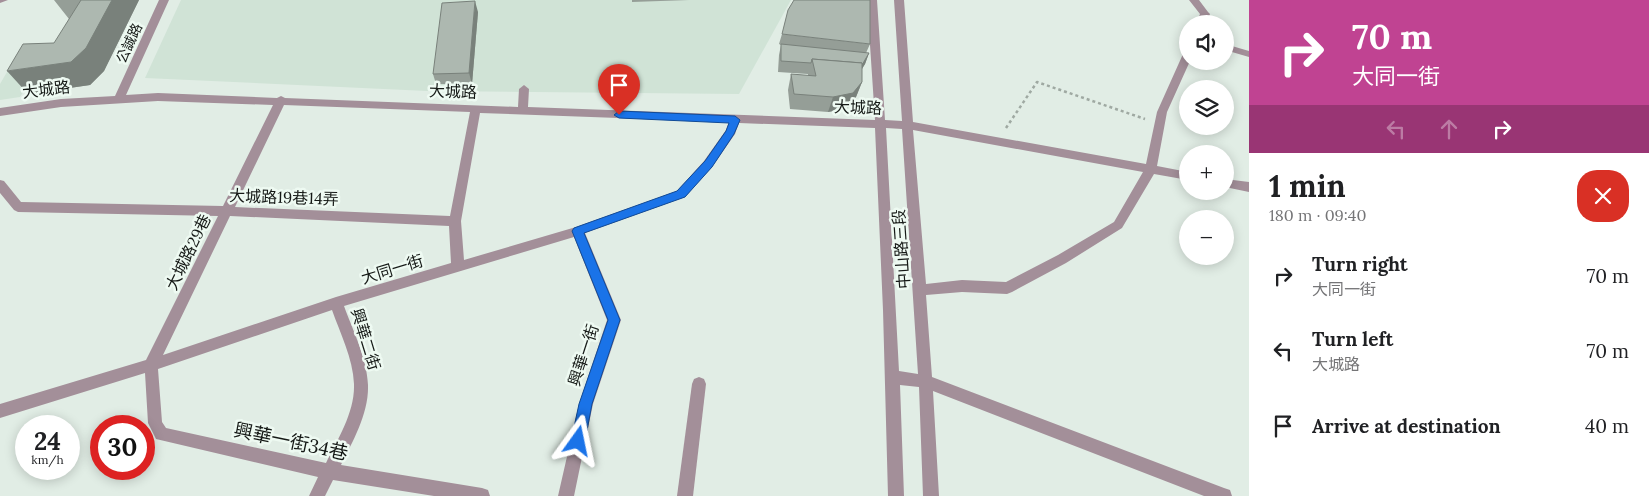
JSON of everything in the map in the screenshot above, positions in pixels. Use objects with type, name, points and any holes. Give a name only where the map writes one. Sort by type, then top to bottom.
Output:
[{"type":"street","name":"公誠路","points":[[119,98],[164,0]]},
{"type":"street","name":"中山路三段","points":[[872,0],[881,124],[893,377],[896,496]]},
{"type":"street","name":"中山路三段","points":[[899,0],[906,125],[921,290],[932,496]]},
{"type":"street","points":[[1194,0],[1205,15]]},
{"type":"street","points":[[1234,50],[1249,54]]},
{"type":"street","points":[[921,290],[962,286],[1007,288],[1062,259],[1118,225],[1151,169],[1162,112],[1181,70]]},
{"type":"street","points":[[523,110],[524,89]]},
{"type":"street","name":"大城路","points":[[0,112],[61,103],[158,96],[735,120],[906,125],[1179,174]]},
{"type":"street","name":"大城路29巷","points":[[151,365],[281,100]]},
{"type":"street","points":[[458,266],[455,221],[476,108]]},
{"type":"street","name":"大同一街","points":[[0,411],[151,365],[336,303],[578,231],[681,194],[708,164],[731,132],[735,120]]},
{"type":"street","points":[[1234,184],[1249,187]]},
{"type":"street","name":"大城路19巷14弄","points":[[3,187],[18,207],[226,211],[455,221]]},
{"type":"street","name":"興華一街","points":[[566,496],[586,404],[614,320],[578,231]]},
{"type":"street","name":"興華二街","points":[[317,496],[358,412],[361,384],[353,348],[336,303]]},
{"type":"street","name":"興華一街34巷","points":[[151,365],[156,423],[161,434],[328,471],[482,496]]},
{"type":"street","points":[[893,377],[927,382],[1224,496]]},
{"type":"street","points":[[685,496],[699,384]]},
{"type":"path","points":[[998,141],[1037,82],[1160,124]]},
{"type":"shaded area","points":[[181,0],[791,0],[739,94],[427,91],[145,78]]},
{"type":"shaded area","points":[[47,54],[20,97],[0,100],[0,84],[7,72]]},
{"type":"building","points":[[81,0],[112,0],[86,48],[71,62],[7,71],[23,44],[54,43]]},
{"type":"building","points":[[794,0],[870,0],[870,44],[782,34],[788,10]]},
{"type":"building","points":[[475,1],[469,73],[433,74],[442,3]]},
{"type":"building","points":[[781,44],[869,53],[862,65],[862,63],[812,59],[811,63],[781,61]]},
{"type":"building","points":[[812,59],[862,63],[862,82],[853,93],[833,97],[794,94],[791,74],[816,76]]},
{"type":"route","points":[[578,441],[586,404],[614,320],[578,231],[681,194],[708,164],[731,132],[735,120],[619,115]]}]
